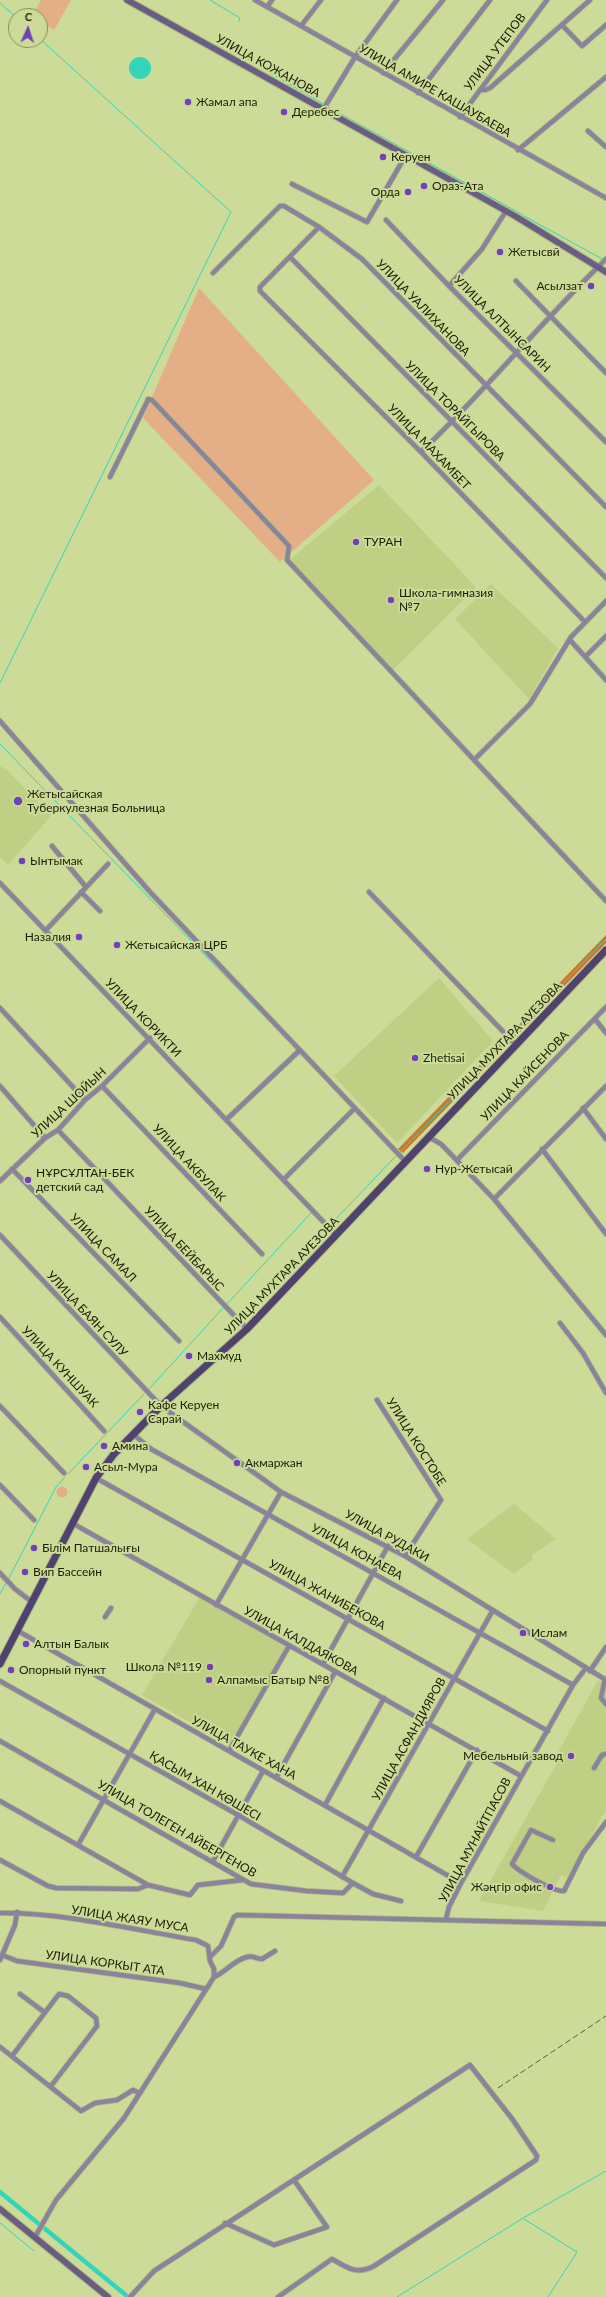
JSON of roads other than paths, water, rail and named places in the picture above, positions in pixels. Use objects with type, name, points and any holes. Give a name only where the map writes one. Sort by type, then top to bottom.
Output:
[{"type":"main road","name":"УЛИЦА КОЖАНОВА","points":[[127,0],[324,108],[506,211],[606,272]]},
{"type":"main road","name":"УЛИЦА МУХТАРА АУЕЗОВА","points":[[0,1664],[96,1478],[114,1454],[161,1406],[247,1329],[606,950]]},
{"type":"main road","points":[[0,2209],[108,2297]]},
{"type":"street","name":"УЛИЦА АМИРЕ КАШАУБАЕВА","points":[[256,0],[355,58],[606,198]]},
{"type":"street","points":[[267,6],[272,0]]},
{"type":"street","points":[[301,26],[321,0]]},
{"type":"street","points":[[324,108],[355,58],[397,0]]},
{"type":"street","points":[[383,73],[443,0]]},
{"type":"street","points":[[418,93],[490,0]]},
{"type":"street","name":"УЛИЦА УТЕПОВ","points":[[460,117],[547,0]]},
{"type":"street","points":[[480,90],[490,88],[590,0]]},
{"type":"street","points":[[562,25],[582,46],[606,25]]},
{"type":"street","points":[[518,150],[606,78]]},
{"type":"street","points":[[588,131],[606,147]]},
{"type":"street","points":[[292,184],[368,222],[406,155]]},
{"type":"street","name":"УЛИЦА УАЛИХАНОВА","points":[[213,273],[280,206],[284,206],[319,227],[362,259],[486,388],[606,507]]},
{"type":"street","points":[[449,286],[482,249],[506,211]]},
{"type":"street","name":"УЛИЦА АЛТЫНСАРИН","points":[[386,220],[449,286],[606,442]]},
{"type":"street","points":[[290,257],[319,227]]},
{"type":"street","name":"УЛИЦА МАХАМБЕТ","points":[[290,257],[260,287],[260,291],[421,452],[585,622]]},
{"type":"street","name":"УЛИЦА ТОРАЙГЫРОВА","points":[[290,257],[606,578]]},
{"type":"street","points":[[421,452],[486,388],[550,316],[606,259]]},
{"type":"street","points":[[516,281],[606,373]]},
{"type":"street","points":[[110,477],[148,399],[152,400],[288,544],[287,560],[606,901]]},
{"type":"street","points":[[474,760],[530,704],[570,640],[570,637],[606,601]]},
{"type":"street","points":[[585,657],[606,636]]},
{"type":"street","points":[[570,640],[606,680]]},
{"type":"street","points":[[0,721],[151,893],[354,1109],[406,1162]]},
{"type":"street","points":[[52,846],[86,887]]},
{"type":"street","points":[[46,930],[108,864]]},
{"type":"street","name":"УЛИЦА КОРИКТИ","points":[[0,883],[150,1038],[336,1235]]},
{"type":"street","points":[[81,892],[100,911]]},
{"type":"street","points":[[369,892],[516,1046]]},
{"type":"street","name":"УЛИЦА КАЙСЕНОВА","points":[[457,1160],[606,1007]]},
{"type":"street","points":[[0,1008],[84,1100]]},
{"type":"street","points":[[595,1019],[606,1033]]},
{"type":"street","name":"УЛИЦА ШОЙЫН","points":[[0,1179],[45,1138],[58,1130],[84,1100],[102,1086],[150,1038]]},
{"type":"street","points":[[226,1120],[300,1050]]},
{"type":"street","points":[[0,1086],[45,1138]]},
{"type":"street","name":"УЛИЦА АКБУЛАК","points":[[102,1086],[262,1254]]},
{"type":"street","points":[[494,1199],[606,1086]]},
{"type":"street","points":[[583,1108],[606,1139]]},
{"type":"street","points":[[284,1179],[354,1109]]},
{"type":"street","name":"УЛИЦА БЕЙБАРЫС","points":[[58,1130],[247,1329]]},
{"type":"street","points":[[425,1140],[432,1139],[441,1144],[494,1199],[606,1335]]},
{"type":"street","points":[[542,1149],[606,1234]]},
{"type":"street","name":"УЛИЦА САМАЛ","points":[[12,1169],[179,1341]]},
{"type":"street","name":"УЛИЦА БАЯН СУЛУ","points":[[0,1235],[161,1406]]},
{"type":"street","name":"УЛИЦА КУНШУАК","points":[[0,1317],[104,1430]]},
{"type":"street","points":[[560,1323],[583,1353],[606,1393]]},
{"type":"street","name":"УЛИЦА КОСТОБЕ","points":[[377,1400],[441,1500],[405,1556]]},
{"type":"street","points":[[0,1406],[64,1473]]},
{"type":"street","name":"УЛИЦА РУДАКИ","points":[[161,1406],[281,1492],[388,1546],[605,1679]]},
{"type":"street","name":"УЛИЦА КОНАЕВА","points":[[133,1434],[151,1449],[269,1513],[573,1685]]},
{"type":"street","name":"УЛИЦА ЖАНИБЕКОВА","points":[[96,1478],[456,1678],[548,1731]]},
{"type":"street","points":[[0,1485],[34,1520]]},
{"type":"street","points":[[216,1605],[281,1492]]},
{"type":"street","name":"УЛИЦА КАЛДАЯКОВА","points":[[72,1523],[521,1776]]},
{"type":"street","points":[[323,1664],[388,1546]]},
{"type":"street","points":[[0,1573],[7,1581],[32,1602]]},
{"type":"street","points":[[105,1617],[111,1608]]},
{"type":"street","name":"УЛИЦА АСФАНДИЯРОВ","points":[[342,1877],[430,1724],[493,1610]]},
{"type":"street","name":"УЛИЦА ТАУКЕ ХАНА","points":[[18,1631],[462,1883]]},
{"type":"street","points":[[229,1751],[289,1646]]},
{"type":"street","name":"УЛИЦА МУНАЙТПАСОВ","points":[[446,1920],[449,1907],[573,1685],[606,1647]]},
{"type":"street","points":[[276,1778],[336,1672]]},
{"type":"street","points":[[605,1679],[601,1698],[606,1704]]},
{"type":"street","name":"ҚАСЫМ ХАН КӨШЕСІ","points":[[0,1681],[238,1815],[342,1877],[373,1894],[401,1901]]},
{"type":"street","points":[[325,1805],[384,1698]]},
{"type":"street","points":[[78,1845],[155,1709]]},
{"type":"street","name":"УЛИЦА ТОЛЕГЕН АЙБЕРГЕНОВ","points":[[0,1741],[105,1799],[243,1880],[257,1886],[328,1893],[344,1893],[353,1883]]},
{"type":"street","points":[[416,1857],[477,1750]]},
{"type":"street","points":[[594,1768],[602,1755],[606,1754]]},
{"type":"street","points":[[212,1861],[263,1771]]},
{"type":"street","points":[[0,1801],[149,1885],[190,1895],[198,1885],[243,1880]]},
{"type":"street","points":[[552,1840],[531,1830],[512,1864],[531,1877],[564,1891],[583,1854],[605,1825]]},
{"type":"street","points":[[0,1860],[48,1886],[56,1888],[138,1889],[149,1885]]},
{"type":"street","points":[[1,1958],[15,1925],[17,1912]]},
{"type":"street","name":"УЛИЦА ЖАЯУ МУСА","points":[[0,1913],[17,1912],[196,1940],[208,1946],[214,1977]]},
{"type":"street","points":[[210,1957],[221,1946],[234,1918],[237,1915],[312,1919],[446,1920],[606,1924]]},
{"type":"street","points":[[35,2237],[56,2200],[106,2142],[214,1977],[228,1970],[240,1960],[252,1956],[262,1959],[275,1951]]},
{"type":"street","name":"УЛИЦА КОРКЫТ АТА","points":[[1,1958],[180,1983],[206,1989]]},
{"type":"street","points":[[20,1994],[44,2012]]},
{"type":"street","points":[[12,2056],[59,1994],[68,1996],[96,2018],[97,2026],[51,2086]]},
{"type":"street","points":[[0,2047],[81,2111],[95,2103],[117,2100],[133,2090],[139,2093]]},
{"type":"street","points":[[130,2297],[154,2270],[470,2065],[513,2120],[537,2156],[531,2164],[374,2266],[366,2270],[354,2271],[332,2259],[278,2297]]},
{"type":"street","points":[[225,2223],[274,2245],[327,2227],[294,2180]]},
{"type":"water","points":[[140,57],[148,60],[151,68],[148,76],[140,79],[132,76],[129,68],[132,60]]},
{"type":"waterway","points":[[210,0],[240,18],[239,21]]},
{"type":"waterway","points":[[0,3],[8,10]]},
{"type":"waterway","points":[[227,45],[252,62],[323,104]]},
{"type":"waterway","points":[[0,683],[231,212],[48,46]]},
{"type":"waterway","points":[[328,107],[523,215]]},
{"type":"waterway","points":[[524,216],[604,260]]},
{"type":"waterway","points":[[0,744],[297,1050]]},
{"type":"waterway","points":[[511,1037],[606,939]]},
{"type":"waterway","points":[[400,1152],[509,1040]]},
{"type":"waterway","points":[[300,1053],[311,1065]]},
{"type":"waterway","points":[[330,1225],[397,1155]]},
{"type":"waterway","points":[[226,1305],[311,1213],[325,1227]]},
{"type":"waterway","points":[[149,1389],[224,1307]]},
{"type":"waterway","points":[[68,1474],[144,1394]]},
{"type":"waterway","points":[[8,1580],[56,1487],[65,1477]]},
{"type":"waterway","points":[[0,1594],[6,1583]]},
{"type":"waterway","points":[[397,2297],[523,2218],[606,2171]]},
{"type":"waterway","points":[[0,2192],[39,2224]]},
{"type":"waterway","points":[[524,2219],[577,2252],[548,2297]]},
{"type":"waterway","points":[[0,2223],[34,2251]]},
{"type":"waterway","points":[[44,2228],[127,2296]]},
{"type":"railway","points":[[498,2088],[606,2016]]},
{"type":"place","name":"Жамал апа","points":[[188,102]]},
{"type":"place","name":"Деребес","points":[[284,112]]},
{"type":"place","name":"Керуен","points":[[383,157]]},
{"type":"place","name":"Ораз-Ата","points":[[424,186]]},
{"type":"place","name":"Орда","points":[[408,192]]},
{"type":"place","name":"Жетысвй","points":[[500,252]]},
{"type":"place","name":"Асылзат","points":[[591,286]]},
{"type":"place","name":"ТУРАН","points":[[356,542]]},
{"type":"place","name":"Школа-гимназия №7","points":[[391,600]]},
{"type":"place","name":"Жетысайская Туберкулезная Больница","points":[[18,801]]},
{"type":"place","name":"Ынтымак","points":[[22,861]]},
{"type":"place","name":"Назалия","points":[[79,937]]},
{"type":"place","name":"Жетысайская ЦРБ","points":[[117,945]]},
{"type":"place","name":"Zhetisai","points":[[415,1058]]},
{"type":"place","name":"Нур-Жетысай","points":[[427,1169]]},
{"type":"place","name":"НҰРСҰЛТАН-БЕК детский сад","points":[[28,1180]]},
{"type":"place","name":"Махмуд","points":[[189,1356]]},
{"type":"place","name":"Кафе Керуен Сарай","points":[[140,1412]]},
{"type":"place","name":"Амина","points":[[104,1446]]},
{"type":"place","name":"Акмаржан","points":[[237,1463]]},
{"type":"place","name":"Асыл-Мура","points":[[86,1467]]},
{"type":"place","name":"Білім Патшалығы","points":[[34,1548]]},
{"type":"place","name":"Вип Бассейн","points":[[25,1572]]},
{"type":"place","name":"Ислам","points":[[523,1633]]},
{"type":"place","name":"Алтын Балык","points":[[26,1644]]},
{"type":"place","name":"Школа №119","points":[[210,1667]]},
{"type":"place","name":"Опорный пункт","points":[[11,1670]]},
{"type":"place","name":"Алпамыс Батыр №8","points":[[209,1680]]},
{"type":"place","name":"Мебельный завод","points":[[571,1756]]},
{"type":"place","name":"Жәңгір офис","points":[[550,1887]]}]
